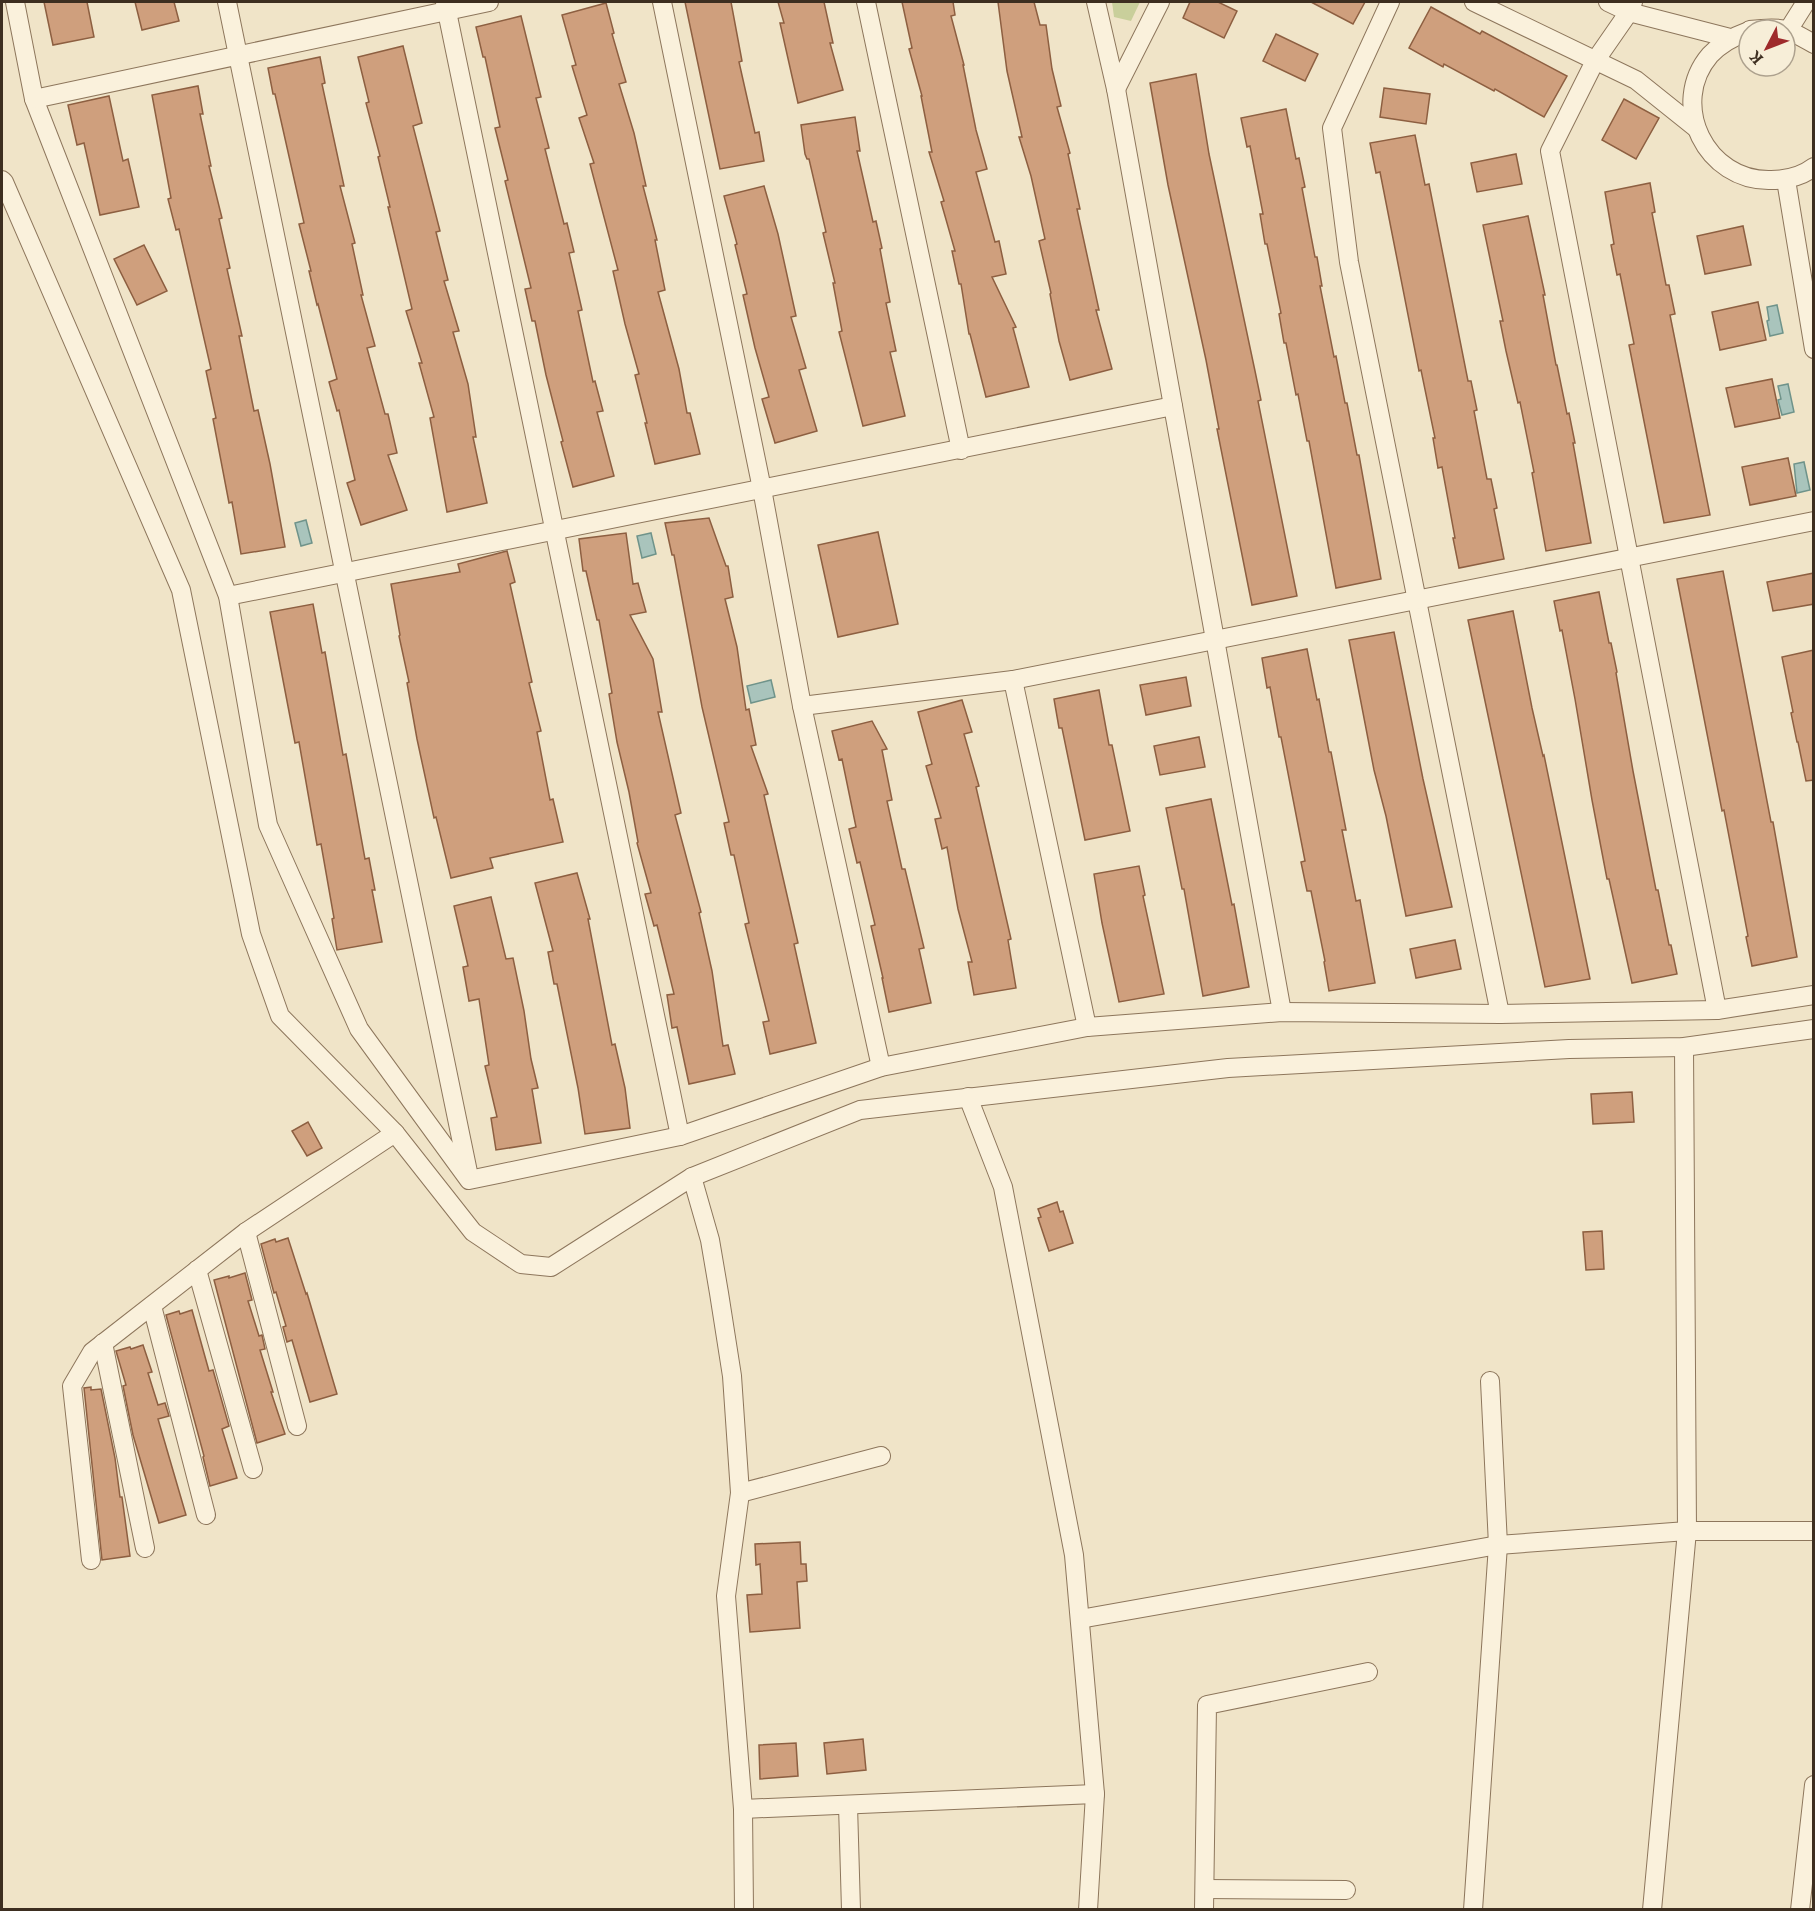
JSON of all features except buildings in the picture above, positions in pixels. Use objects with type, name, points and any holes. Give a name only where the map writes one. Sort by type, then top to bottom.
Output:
[{"type":"street","points":[[15,2],[34,99],[228,596],[268,825],[358,1029],[469,1180]]},
{"type":"street","points":[[227,2],[469,1180]]},
{"type":"street","points":[[34,99],[238,55],[446,6],[489,2]]},
{"type":"street","points":[[662,2],[762,489],[802,706],[881,1067]]},
{"type":"street","points":[[866,2],[961,450]]},
{"type":"street","points":[[1096,2],[1116,89],[1282,1012]]},
{"type":"street","points":[[1116,89],[1160,2]]},
{"type":"street","points":[[1390,2],[1332,128],[1349,262],[1500,1014]]},
{"type":"street","points":[[1474,2],[1636,80],[1696,128]]},
{"type":"street","points":[[1608,2],[1730,38]]},
{"type":"street","points":[[1796,18],[1806,2]]},
{"type":"street","points":[[446,6],[680,1136]]},
{"type":"street","points":[[1631,7],[1595,61],[1550,151],[1717,1010]]},
{"type":"street","points":[[1797,34],[1814,44]]},
{"type":"street","points":[[1737,35],[1730,38],[1710,55],[1697,77],[1692,102],[1696,128],[1709,153],[1731,171],[1757,181],[1786,180],[1814,166]]},
{"type":"street","points":[[2,180],[181,590],[252,934],[280,1016],[395,1133],[473,1232],[521,1264],[551,1267],[693,1177],[860,1110],[1228,1068],[1569,1049],[1684,1047],[1814,1029]]},
{"type":"street","points":[[1786,180],[1814,349]]},
{"type":"street","points":[[228,596],[1173,406]]},
{"type":"street","points":[[802,706],[1013,680],[1814,521]]},
{"type":"street","points":[[1013,680],[1087,1027]]},
{"type":"street","points":[[469,1180],[680,1136],[881,1067],[1087,1027],[1282,1012],[1500,1014],[1717,1010],[1814,995]]},
{"type":"street","points":[[1652,1910],[1687,1531],[1684,1047]]},
{"type":"street","points":[[968,1097],[1003,1187],[1074,1555],[1095,1794],[1088,1910]]},
{"type":"street","points":[[91,1560],[72,1386],[92,1352],[246,1232],[395,1133]]},
{"type":"street","points":[[693,1177],[710,1240],[732,1376],[740,1493],[726,1596],[742,1809],[744,1910]]},
{"type":"street","points":[[246,1232],[297,1426]]},
{"type":"street","points":[[197,1270],[253,1469]]},
{"type":"street","points":[[152,1306],[206,1515]]},
{"type":"street","points":[[103,1343],[145,1548]]},
{"type":"street","points":[[1473,1910],[1497,1545],[1490,1381]]},
{"type":"street","points":[[740,1493],[881,1456]]},
{"type":"street","points":[[1080,1619],[1497,1545],[1687,1531],[1814,1531]]},
{"type":"street","points":[[1204,1910],[1207,1705],[1368,1672]]},
{"type":"street","points":[[1800,1910],[1814,1785]]},
{"type":"street","points":[[742,1809],[1095,1794]]},
{"type":"street","points":[[848,1804],[851,1910]]},
{"type":"street","points":[[1205,1889],[1347,1890]]},
{"type":"green space","points":[[1112,2],[1140,2],[1131,21],[1114,17]]},
{"type":"water","points":[[1777,305],[1783,333],[1770,336],[1767,307]]},
{"type":"water","points":[[1788,384],[1794,412],[1782,415],[1778,400],[1781,399],[1778,386]]},
{"type":"water","points":[[1804,462],[1810,490],[1797,493],[1794,464]]},
{"type":"water","points":[[306,520],[312,543],[301,546],[295,523]]},
{"type":"water","points":[[651,533],[656,554],[642,558],[637,536]]},
{"type":"water","points":[[771,680],[775,697],[751,703],[747,686]]}]
